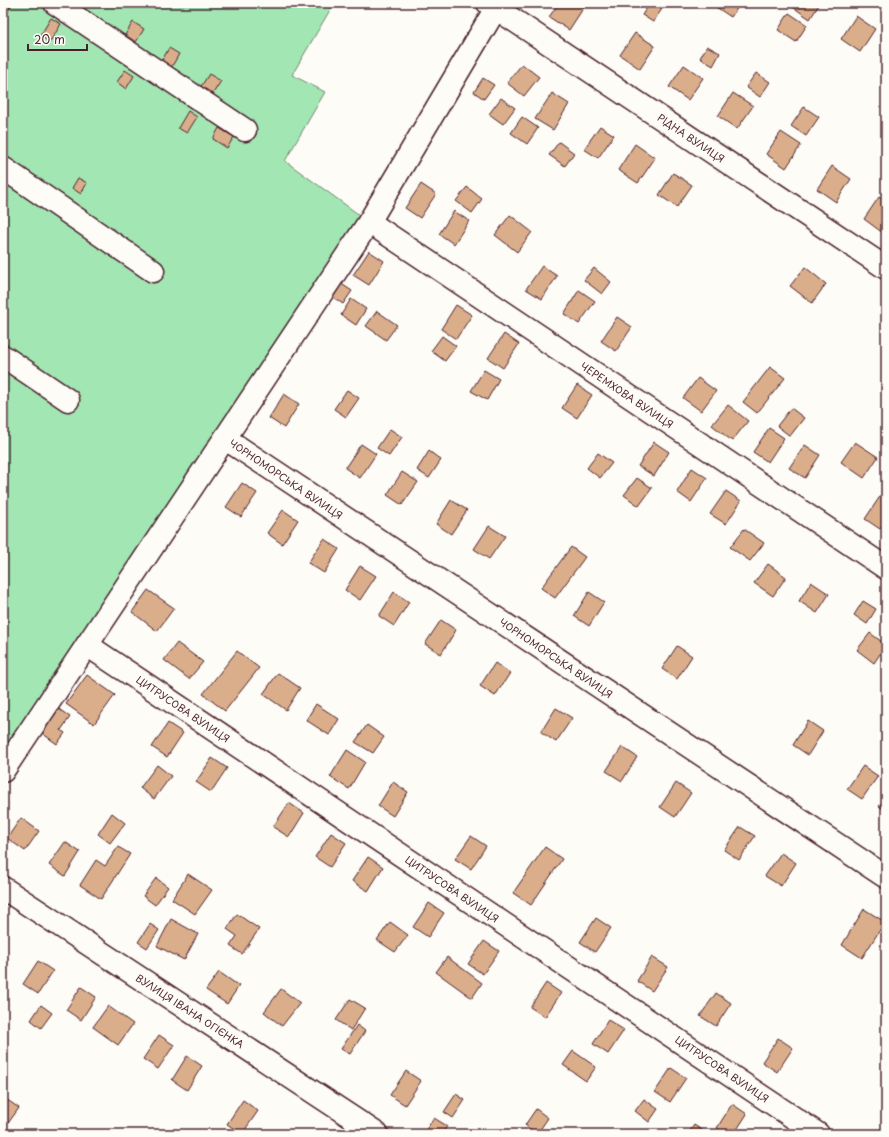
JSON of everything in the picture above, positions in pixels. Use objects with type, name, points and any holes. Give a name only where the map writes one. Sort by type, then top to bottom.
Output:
[{"type":"street","points":[[55,3],[245,130]]},
{"type":"street","points":[[3,771],[369,222],[494,5]]},
{"type":"street","name":"РІДНА ВУЛИЦЯ","points":[[494,5],[886,268]]},
{"type":"street","points":[[3,168],[153,271]]},
{"type":"street","name":"ЧЕРЕМХОВА ВУЛИЦЯ","points":[[369,222],[886,568]]},
{"type":"street","points":[[3,356],[68,400]]},
{"type":"street","name":"ЧОРНОМОРСЬКА ВУЛИЦЯ","points":[[226,438],[886,878]]},
{"type":"street","name":"ЦИТРУСОВА ВУЛИЦЯ","points":[[87,645],[818,1134]]},
{"type":"street","name":"ВУЛИЦЯ ІВАНА ОГІЄНКА","points":[[3,888],[377,1134]]},
{"type":"green space","points":[[3,3],[334,3],[292,75],[325,92],[285,161],[369,222],[3,771]]},
{"type":"building","points":[[3,3],[13,3],[8,11],[3,8]]},
{"type":"building","points":[[559,3],[578,3],[584,7],[569,30],[549,17]]},
{"type":"building","points":[[650,3],[658,3],[664,6],[653,22],[642,15]]},
{"type":"building","points":[[719,3],[741,3],[731,17],[716,7]]},
{"type":"building","points":[[792,3],[820,3],[810,19],[790,5]]},
{"type":"building","points":[[789,13],[807,25],[796,42],[778,30]]},
{"type":"building","points":[[856,16],[875,29],[860,52],[841,39]]},
{"type":"building","points":[[51,18],[61,24],[50,42],[40,36]]},
{"type":"building","points":[[133,22],[144,29],[136,42],[125,35]]},
{"type":"building","points":[[635,33],[655,46],[640,69],[620,55]]},
{"type":"building","points":[[707,46],[720,53],[713,66],[700,58]]},
{"type":"building","points":[[169,48],[179,54],[171,68],[161,62]]},
{"type":"building","points":[[522,64],[539,77],[524,96],[507,83]]},
{"type":"building","points":[[684,65],[703,78],[688,100],[669,87]]},
{"type":"building","points":[[125,70],[134,76],[126,89],[117,82]]},
{"type":"building","points":[[756,73],[770,82],[760,97],[746,87]]},
{"type":"building","points":[[209,74],[221,81],[212,95],[200,88]]},
{"type":"building","points":[[483,78],[494,85],[484,99],[474,92]]},
{"type":"building","points":[[552,93],[569,104],[553,130],[535,119]]},
{"type":"building","points":[[733,93],[753,106],[737,129],[718,116]]},
{"type":"building","points":[[501,98],[515,108],[503,124],[489,114]]},
{"type":"building","points":[[804,107],[819,117],[806,136],[791,126]]},
{"type":"building","points":[[188,111],[197,117],[187,133],[178,128]]},
{"type":"building","points":[[522,117],[538,128],[527,144],[511,133]]},
{"type":"building","points":[[600,126],[614,135],[598,158],[584,149]]},
{"type":"building","points":[[219,128],[234,137],[227,148],[213,139]]},
{"type":"building","points":[[781,132],[801,145],[786,168],[766,154]]},
{"type":"building","points":[[559,142],[574,153],[565,166],[549,155]]},
{"type":"building","points":[[635,144],[655,158],[638,183],[618,170]]},
{"type":"building","points":[[832,166],[851,179],[836,202],[817,189]]},
{"type":"building","points":[[673,173],[692,185],[677,207],[659,195]]},
{"type":"building","points":[[78,178],[87,183],[81,194],[72,188]]},
{"type":"building","points":[[421,184],[436,194],[420,218],[405,208]]},
{"type":"building","points":[[467,187],[482,199],[472,213],[456,201]]},
{"type":"building","points":[[879,197],[886,202],[886,229],[883,233],[864,219]]},
{"type":"building","points":[[454,211],[469,221],[454,244],[439,234]]},
{"type":"building","points":[[510,215],[532,232],[517,252],[495,235]]},
{"type":"building","points":[[369,251],[384,261],[369,285],[353,275]]},
{"type":"building","points":[[542,266],[557,276],[542,299],[526,289]]},
{"type":"building","points":[[805,267],[826,284],[812,303],[790,286]]},
{"type":"building","points":[[594,268],[611,282],[602,294],[584,280]]},
{"type":"building","points":[[337,281],[352,291],[343,304],[328,294]]},
{"type":"building","points":[[579,290],[595,301],[579,324],[564,314]]},
{"type":"building","points":[[351,299],[366,309],[356,325],[341,315]]},
{"type":"building","points":[[456,305],[472,315],[456,339],[441,329]]},
{"type":"building","points":[[377,311],[397,325],[386,340],[366,326]]},
{"type":"building","points":[[617,317],[632,327],[616,351],[601,341]]},
{"type":"building","points":[[504,334],[519,344],[503,368],[488,358]]},
{"type":"building","points":[[442,336],[456,346],[445,361],[431,351]]},
{"type":"building","points":[[770,367],[785,378],[757,413],[743,402]]},
{"type":"building","points":[[484,370],[499,379],[487,400],[471,391]]},
{"type":"building","points":[[698,378],[716,391],[701,411],[683,398]]},
{"type":"building","points":[[577,385],[592,395],[577,418],[562,408]]},
{"type":"building","points":[[347,390],[359,398],[346,417],[334,409]]},
{"type":"building","points":[[284,394],[299,404],[284,428],[269,418]]},
{"type":"building","points":[[728,405],[748,421],[732,441],[712,425]]},
{"type":"building","points":[[791,408],[804,418],[790,436],[777,426]]},
{"type":"building","points":[[769,428],[784,438],[768,462],[753,452]]},
{"type":"building","points":[[390,429],[402,437],[389,456],[377,448]]},
{"type":"building","points":[[654,442],[669,452],[654,476],[638,466]]},
{"type":"building","points":[[855,442],[878,457],[864,478],[841,462]]},
{"type":"building","points":[[361,444],[376,454],[360,478],[345,468]]},
{"type":"building","points":[[805,445],[820,455],[805,478],[789,468]]},
{"type":"building","points":[[429,451],[441,460],[429,478],[417,470]]},
{"type":"building","points":[[598,453],[612,463],[600,478],[587,468]]},
{"type":"building","points":[[692,468],[707,478],[691,502],[677,492]]},
{"type":"building","points":[[402,472],[418,482],[402,505],[387,495]]},
{"type":"building","points":[[637,478],[652,488],[639,506],[624,495]]},
{"type":"building","points":[[242,483],[257,493],[241,517],[226,507]]},
{"type":"building","points":[[726,491],[741,501],[726,524],[710,514]]},
{"type":"building","points":[[881,495],[886,498],[886,520],[880,529],[865,519]]},
{"type":"building","points":[[451,500],[467,510],[451,534],[436,524]]},
{"type":"building","points":[[283,510],[298,520],[282,544],[267,533]]},
{"type":"building","points":[[489,526],[505,536],[489,559],[474,549]]},
{"type":"building","points":[[744,529],[764,543],[750,561],[730,547]]},
{"type":"building","points":[[324,539],[339,549],[324,573],[308,563]]},
{"type":"building","points":[[571,547],[585,557],[555,598],[541,588]]},
{"type":"building","points":[[768,564],[786,577],[773,596],[754,583]]},
{"type":"building","points":[[360,566],[376,576],[360,600],[345,590]]},
{"type":"building","points":[[811,582],[829,594],[817,613],[799,601]]},
{"type":"building","points":[[148,590],[174,608],[157,631],[132,612]]},
{"type":"building","points":[[394,592],[409,602],[394,626],[379,616]]},
{"type":"building","points":[[589,592],[604,602],[589,626],[574,616]]},
{"type":"building","points":[[863,601],[876,609],[867,624],[854,615]]},
{"type":"building","points":[[441,620],[456,630],[441,654],[425,644]]},
{"type":"building","points":[[870,633],[886,645],[874,663],[857,650]]},
{"type":"building","points":[[177,643],[203,662],[189,679],[164,660]]},
{"type":"building","points":[[677,646],[692,656],[677,679],[662,669]]},
{"type":"building","points":[[237,651],[259,668],[225,711],[203,694]]},
{"type":"building","points":[[495,663],[510,673],[495,696],[480,686]]},
{"type":"building","points":[[278,673],[300,688],[286,710],[263,694]]},
{"type":"building","points":[[87,675],[115,695],[94,724],[66,704]]},
{"type":"building","points":[[316,704],[339,719],[329,735],[306,720]]},
{"type":"building","points":[[56,707],[70,717],[61,730],[65,733],[57,744],[39,731]]},
{"type":"building","points":[[556,708],[572,718],[556,742],[541,732]]},
{"type":"building","points":[[808,721],[823,731],[808,755],[793,745]]},
{"type":"building","points":[[168,723],[183,733],[167,757],[152,747]]},
{"type":"building","points":[[367,725],[384,737],[373,753],[355,742]]},
{"type":"building","points":[[622,747],[637,757],[622,781],[606,771]]},
{"type":"building","points":[[347,750],[365,762],[349,789],[330,777]]},
{"type":"building","points":[[212,758],[227,768],[211,792],[196,782]]},
{"type":"building","points":[[157,765],[171,776],[154,799],[140,788]]},
{"type":"building","points":[[863,766],[878,776],[862,799],[847,789]]},
{"type":"building","points":[[393,782],[408,792],[393,816],[378,806]]},
{"type":"building","points":[[676,783],[691,793],[675,817],[660,807]]},
{"type":"building","points":[[886,798],[886,811],[879,806]]},
{"type":"building","points":[[289,803],[304,813],[289,837],[273,827]]},
{"type":"building","points":[[112,813],[125,823],[110,843],[98,834]]},
{"type":"building","points":[[21,818],[39,831],[25,851],[7,838]]},
{"type":"building","points":[[740,827],[755,836],[739,860],[724,850]]},
{"type":"building","points":[[331,833],[346,843],[330,867],[315,857]]},
{"type":"building","points":[[471,836],[486,846],[471,869],[455,859]]},
{"type":"building","points":[[65,842],[80,852],[65,876],[49,865]]},
{"type":"building","points":[[118,847],[130,854],[101,899],[80,885],[96,860],[105,866]]},
{"type":"building","points":[[545,847],[562,859],[531,905],[513,893]]},
{"type":"building","points":[[781,853],[796,863],[781,886],[765,876]]},
{"type":"building","points":[[368,857],[383,867],[368,891],[352,881]]},
{"type":"building","points":[[188,874],[212,890],[195,914],[172,899]]},
{"type":"building","points":[[156,878],[168,887],[155,905],[143,896]]},
{"type":"building","points":[[429,903],[444,913],[428,937],[413,927]]},
{"type":"building","points":[[864,909],[885,922],[862,958],[842,945]]},
{"type":"building","points":[[237,914],[259,929],[242,954],[230,946],[237,936],[227,929]]},
{"type":"building","points":[[596,918],[611,928],[595,952],[580,942]]},
{"type":"building","points":[[171,919],[198,934],[184,960],[157,946]]},
{"type":"building","points":[[390,922],[408,935],[395,952],[377,940]]},
{"type":"building","points":[[150,924],[159,930],[147,948],[138,942]]},
{"type":"building","points":[[484,941],[499,951],[483,974],[468,964]]},
{"type":"building","points":[[447,957],[482,983],[472,998],[436,972]]},
{"type":"building","points":[[652,957],[668,967],[652,991],[637,981]]},
{"type":"building","points":[[38,961],[53,971],[38,994],[23,984]]},
{"type":"building","points":[[219,972],[239,986],[227,1004],[206,990]]},
{"type":"building","points":[[546,983],[561,993],[545,1017],[530,1007]]},
{"type":"building","points":[[81,987],[96,997],[81,1020],[66,1010]]},
{"type":"building","points":[[281,989],[300,1003],[282,1026],[264,1012]]},
{"type":"building","points":[[716,993],[731,1003],[716,1026],[700,1016]]},
{"type":"building","points":[[350,999],[365,1008],[351,1030],[336,1020]]},
{"type":"building","points":[[41,1005],[52,1013],[41,1028],[31,1020]]},
{"type":"building","points":[[108,1006],[133,1024],[118,1045],[93,1027]]},
{"type":"building","points":[[608,1020],[624,1030],[608,1054],[593,1044]]},
{"type":"building","points":[[357,1025],[365,1031],[350,1054],[341,1049]]},
{"type":"building","points":[[159,1035],[174,1045],[158,1069],[143,1059]]},
{"type":"building","points":[[778,1038],[793,1048],[777,1072],[762,1062]]},
{"type":"building","points":[[573,1051],[596,1067],[586,1081],[563,1065]]},
{"type":"building","points":[[187,1056],[202,1066],[187,1090],[172,1080]]},
{"type":"building","points":[[671,1068],[686,1078],[670,1102],[655,1092]]},
{"type":"building","points":[[406,1071],[421,1081],[405,1105],[390,1095]]},
{"type":"building","points":[[456,1094],[465,1100],[453,1118],[444,1112]]},
{"type":"building","points":[[3,1097],[19,1108],[6,1126],[3,1124]]},
{"type":"building","points":[[644,1099],[658,1109],[649,1122],[635,1111]]},
{"type":"building","points":[[243,1100],[258,1111],[242,1134],[227,1124]]},
{"type":"building","points":[[732,1104],[747,1114],[734,1134],[726,1134],[717,1128]]},
{"type":"building","points":[[536,1109],[548,1118],[537,1134],[525,1125]]},
{"type":"building","points":[[434,1118],[447,1126],[442,1134],[423,1134]]},
{"type":"building","points":[[694,1125],[708,1134],[688,1134]]}]
